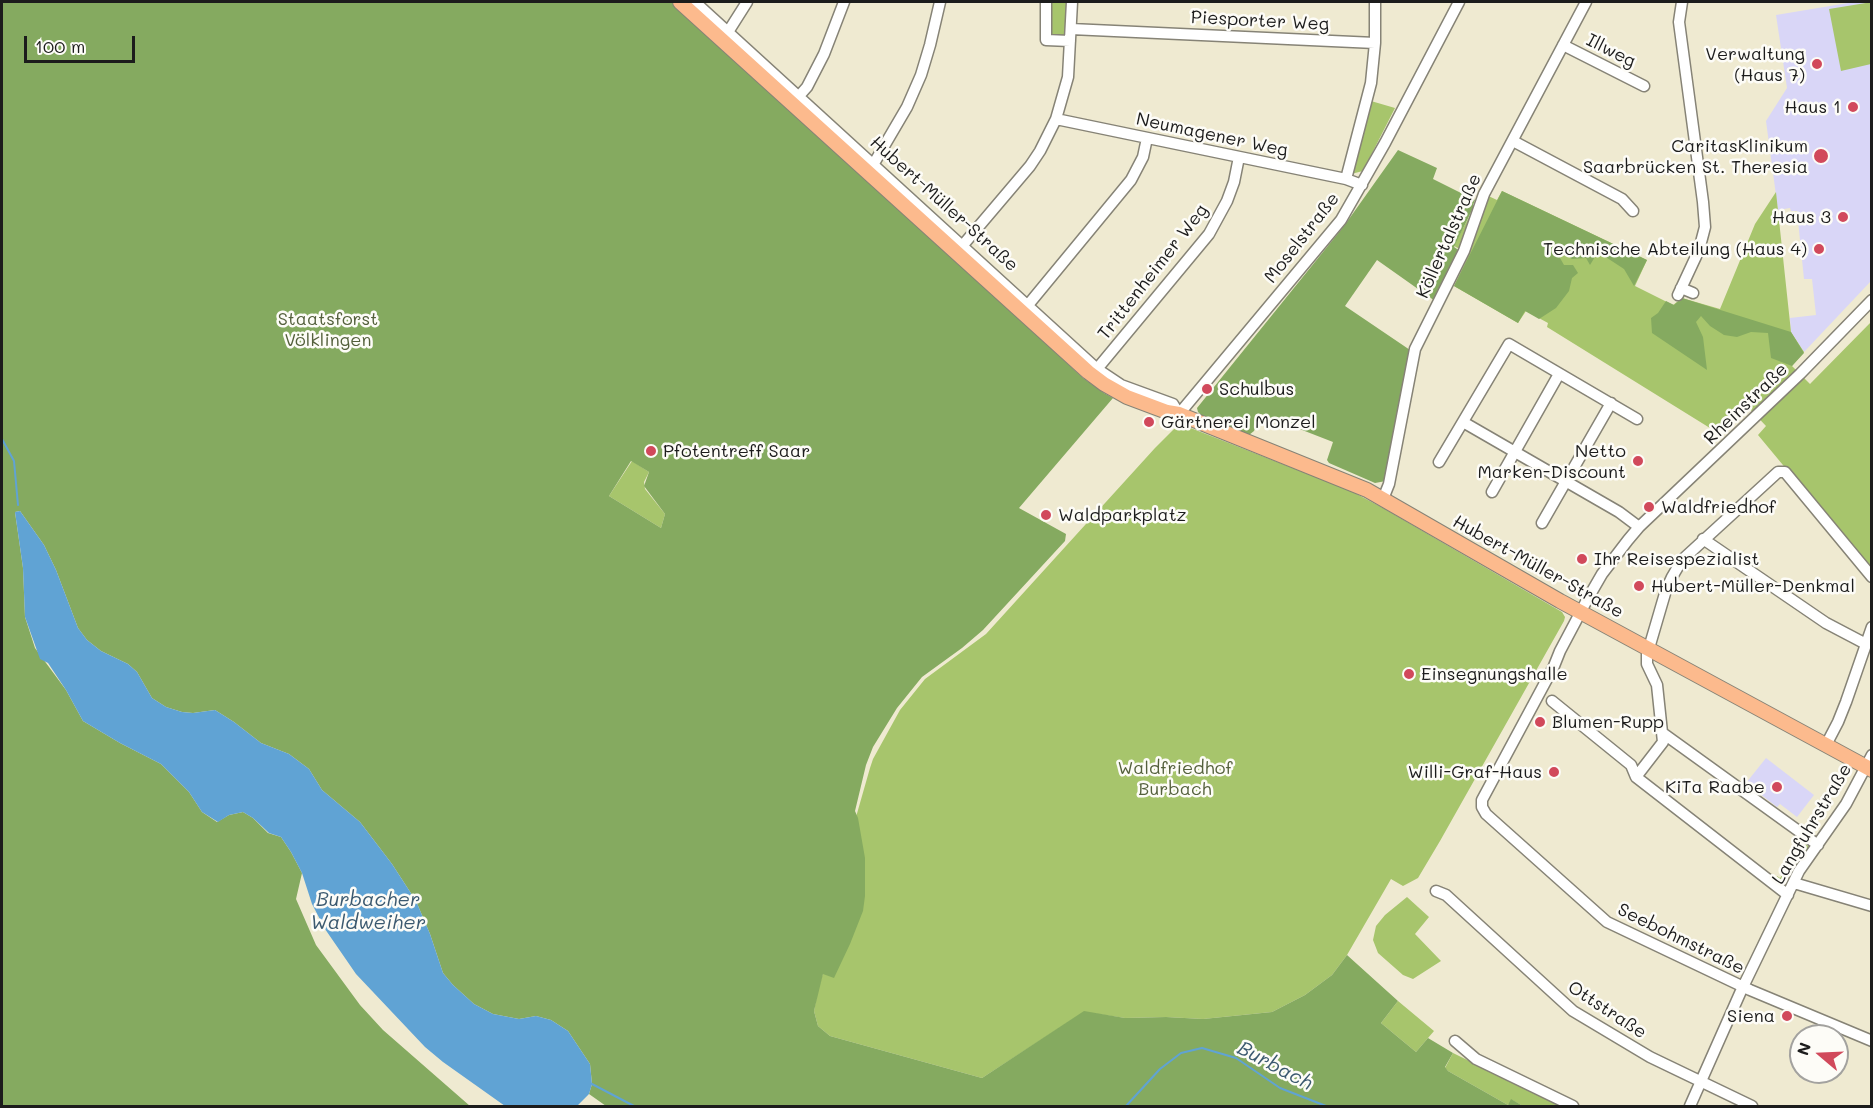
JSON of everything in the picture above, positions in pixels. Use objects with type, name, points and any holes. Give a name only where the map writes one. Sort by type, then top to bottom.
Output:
[{"type":"main road","name":"Hubert-Müller-Straße","points":[[688,4],[1088,372],[1104,384],[1127,397],[1167,412],[1179,414],[1357,486],[1650,650],[1826,745],[1870,764]]},
{"type":"street","points":[[728,32],[747,2]]},
{"type":"street","points":[[799,96],[807,87],[824,54],[844,2]]},
{"type":"street","points":[[873,165],[907,106],[921,75],[940,2]]},
{"type":"street","points":[[1046,2],[1046,40],[1071,41]]},
{"type":"street","points":[[963,245],[1030,166],[1056,119],[1068,77],[1072,2]]},
{"type":"street","points":[[1346,179],[1371,83],[1375,43],[1375,2]]},
{"type":"street","name":"Moselstraße","points":[[1179,414],[1341,220],[1362,185],[1458,2]]},
{"type":"street","name":"Köllertalstraße","points":[[1383,499],[1389,484],[1415,349],[1464,251],[1484,194],[1586,2]]},
{"type":"street","points":[[1682,2],[1679,22],[1705,227],[1699,250],[1680,292],[1693,293]]},
{"type":"street","name":"Hubert-Müller-Straße","points":[[688,4],[728,32],[1097,369],[1121,385],[1173,404],[1179,414]]},
{"type":"street","name":"Piesporter Weg","points":[[1071,29],[1375,43]]},
{"type":"street","name":"Illweg","points":[[1563,45],[1644,86]]},
{"type":"street","name":"Neumagener Weg","points":[[1056,119],[1346,179],[1362,185]]},
{"type":"street","points":[[1028,305],[1131,180],[1143,157],[1147,138]]},
{"type":"street","points":[[1513,141],[1622,199],[1633,211]]},
{"type":"street","name":"Trittenheimer Weg","points":[[1097,369],[1209,234],[1227,201],[1239,157]]},
{"type":"street","name":"Rheinstraße","points":[[1482,800],[1554,666],[1580,612],[1609,565],[1639,527],[1757,416],[1872,300]]},
{"type":"street","points":[[1439,462],[1509,344],[1637,419]]},
{"type":"street","points":[[1492,492],[1559,374]]},
{"type":"street","points":[[1542,523],[1611,403]]},
{"type":"street","points":[[1463,422],[1619,512],[1639,527]]},
{"type":"street","points":[[1636,777],[1663,742],[1664,734],[1657,685],[1647,664],[1662,601],[1671,577],[1682,561],[1703,539],[1778,472],[1785,472],[1872,577]]},
{"type":"street","points":[[1703,539],[1826,623],[1866,644]]},
{"type":"street","points":[[1826,745],[1846,702],[1872,627]]},
{"type":"street","points":[[1552,701],[1631,765],[1636,777],[1788,895]]},
{"type":"street","points":[[1664,734],[1818,845]]},
{"type":"street","name":"Langfuhrstraße","points":[[1690,1107],[1743,987],[1800,871],[1846,804],[1870,764]]},
{"type":"street","name":"Seebohmstraße","points":[[1482,800],[1482,807],[1486,814],[1607,922],[1743,987],[1872,1041]]},
{"type":"street","points":[[1794,883],[1872,906]]},
{"type":"street","name":"Ottstraße","points":[[1436,891],[1446,895],[1573,1011],[1650,1057],[1752,1107]]},
{"type":"street","points":[[1455,1041],[1476,1059],[1574,1107]]},
{"type":"shaded area","name":"CaritasKlinikum Saarbrücken St. Theresia","points":[[1854,2],[1871,2],[1871,281],[1804,352],[1791,332],[1790,318],[1816,315],[1812,279],[1804,279],[1797,211],[1791,211],[1790,208],[1778,210],[1766,121],[1787,88],[1776,15]]},
{"type":"shaded area","name":"KiTa Raabe","points":[[1766,758],[1814,795],[1797,817],[1780,804],[1777,807],[1746,783]]},
{"type":"green space","name":"Staatsforst Völklingen","points":[[2,2],[672,2],[1083,378],[1113,398],[1019,508],[1066,534],[1065,541],[983,630],[922,677],[897,708],[873,747],[866,765],[855,811],[865,858],[863,911],[834,978],[823,974],[814,1011],[818,1026],[830,1036],[982,1078],[1084,1011],[1125,1018],[1203,1019],[1272,1012],[1305,995],[1332,975],[1347,955],[1398,1001],[1381,1023],[1416,1052],[1428,1038],[1453,1053],[1445,1067],[1448,1071],[1508,1105],[1511,1099],[1523,1106],[606,1106],[589,1094],[592,1084],[590,1064],[568,1031],[551,1020],[536,1016],[519,1019],[493,1014],[474,1004],[453,985],[443,973],[416,901],[392,864],[360,822],[322,790],[309,769],[289,754],[261,743],[215,710],[193,713],[166,707],[152,698],[137,672],[128,664],[101,651],[87,640],[78,628],[44,545],[20,511],[15,512],[23,568],[25,617],[35,648],[66,690],[83,721],[161,764],[189,792],[202,812],[217,822],[229,815],[243,812],[253,818],[268,833],[281,837],[302,873],[296,899],[316,945],[360,1005],[383,1030],[470,1106],[2,1106]],"holes":[[[631,461],[649,472],[644,486],[665,514],[661,528],[609,496]]]},
{"type":"green space","points":[[1046,2],[1067,2],[1065,40],[1046,40]]},
{"type":"green space","points":[[1872,2],[1871,64],[1841,71],[1829,9]]},
{"type":"green space","points":[[1371,101],[1395,108],[1363,171],[1351,174]]},
{"type":"green space","points":[[1398,150],[1437,168],[1433,179],[1475,200],[1454,247],[1460,251],[1435,301],[1377,260],[1345,306],[1410,350],[1386,481],[1375,483],[1329,463],[1327,460],[1333,442],[1261,414],[1254,431],[1249,435],[1201,415],[1197,408],[1344,226]]},
{"type":"green space","points":[[1502,191],[1647,260],[1635,286],[1673,305],[1682,298],[1720,309],[1755,224],[1776,192],[1791,332],[1804,352],[1792,366],[1810,384],[1871,322],[1871,571],[1758,435],[1766,426],[1747,406],[1718,433],[1547,327],[1548,323],[1526,311],[1518,323],[1454,286],[1469,254],[1454,246],[1461,232],[1482,193],[1497,200]]},
{"type":"green space","points":[[1502,191],[1647,260],[1634,286],[1624,269],[1598,252],[1590,265],[1586,258],[1572,259],[1563,252],[1560,258],[1564,265],[1573,265],[1578,273],[1572,278],[1569,291],[1556,308],[1539,319],[1525,311],[1518,323],[1454,286]]},
{"type":"green space","points":[[1682,298],[1791,332],[1804,353],[1792,366],[1771,358],[1768,333],[1751,332],[1737,337],[1724,335],[1710,326],[1701,316],[1696,322],[1703,337],[1707,370],[1652,333],[1651,318],[1658,313],[1666,301],[1674,305]]},
{"type":"green space","name":"Waldfriedhof Burbach","points":[[1183,425],[1351,491],[1562,612],[1565,617],[1564,621],[1440,841],[1418,878],[1403,886],[1391,879],[1347,955],[1332,975],[1305,995],[1272,1012],[1203,1019],[1125,1018],[1084,1012],[982,1078],[830,1036],[818,1026],[814,1011],[818,990],[854,824],[870,768],[900,710],[925,679],[986,634],[1155,448],[1174,429]]},
{"type":"green space","points":[[632,461],[649,472],[644,482],[645,489],[665,514],[661,528],[609,496]]},
{"type":"green space","points":[[1806,844],[1809,847],[1808,851],[1784,880],[1776,878],[1777,876],[1780,878]]},
{"type":"green space","points":[[1407,897],[1429,917],[1415,934],[1441,961],[1413,979],[1403,975],[1378,953],[1373,940],[1376,926],[1385,915]]},
{"type":"green space","points":[[1398,1001],[1434,1031],[1416,1052],[1381,1023]]},
{"type":"green space","points":[[1453,1053],[1561,1106],[1523,1106],[1512,1100],[1508,1105],[1448,1071],[1445,1068]]},
{"type":"water","name":"Burbacher Waldweiher","points":[[20,511],[44,545],[78,628],[87,640],[101,651],[128,664],[137,672],[152,698],[166,707],[193,713],[215,710],[261,743],[289,754],[309,769],[322,790],[360,822],[392,864],[416,901],[443,973],[453,985],[474,1004],[493,1014],[519,1019],[536,1016],[551,1020],[568,1031],[590,1064],[592,1084],[589,1094],[578,1105],[505,1106],[443,1062],[425,1047],[356,974],[325,929],[312,904],[302,873],[281,837],[269,833],[243,812],[229,815],[218,822],[202,812],[189,792],[161,764],[83,721],[48,663],[40,659],[25,617],[23,568],[15,512]]},
{"type":"waterway","name":"Burbach","points":[[2,439],[14,461],[18,505]]},
{"type":"waterway","name":"Burbach","points":[[1126,1106],[1160,1069],[1181,1053],[1202,1048],[1236,1058],[1280,1088],[1326,1106]]},
{"type":"waterway","name":"Burbach","points":[[592,1084],[634,1106]]},
{"type":"place","name":"Verwaltung (Haus 7)","points":[[1817,64]]},
{"type":"place","name":"Haus 1","points":[[1853,107]]},
{"type":"place","name":"CaritasKlinikum Saarbrücken St. Theresia","points":[[1821,156]]},
{"type":"place","name":"Haus 3","points":[[1843,217]]},
{"type":"place","name":"Technische Abteilung (Haus 4)","points":[[1819,249]]},
{"type":"place","name":"Schulbus","points":[[1207,389]]},
{"type":"place","name":"Gärtnerei Monzel","points":[[1149,422]]},
{"type":"place","name":"Pfotentreff Saar","points":[[651,451]]},
{"type":"place","name":"Netto Marken-Discount","points":[[1638,461]]},
{"type":"place","name":"Waldfriedhof","points":[[1649,507]]},
{"type":"place","name":"Waldparkplatz","points":[[1046,515]]},
{"type":"place","name":"Ihr Reisespezialist","points":[[1582,559]]},
{"type":"place","name":"Hubert-Müller-Denkmal","points":[[1639,586]]},
{"type":"place","name":"Einsegnungshalle","points":[[1409,674]]},
{"type":"place","name":"Blumen-Rupp","points":[[1540,722]]},
{"type":"place","name":"Willi-Graf-Haus","points":[[1554,772]]},
{"type":"place","name":"KiTa Raabe","points":[[1777,787]]},
{"type":"place","name":"Siena","points":[[1787,1016]]}]
